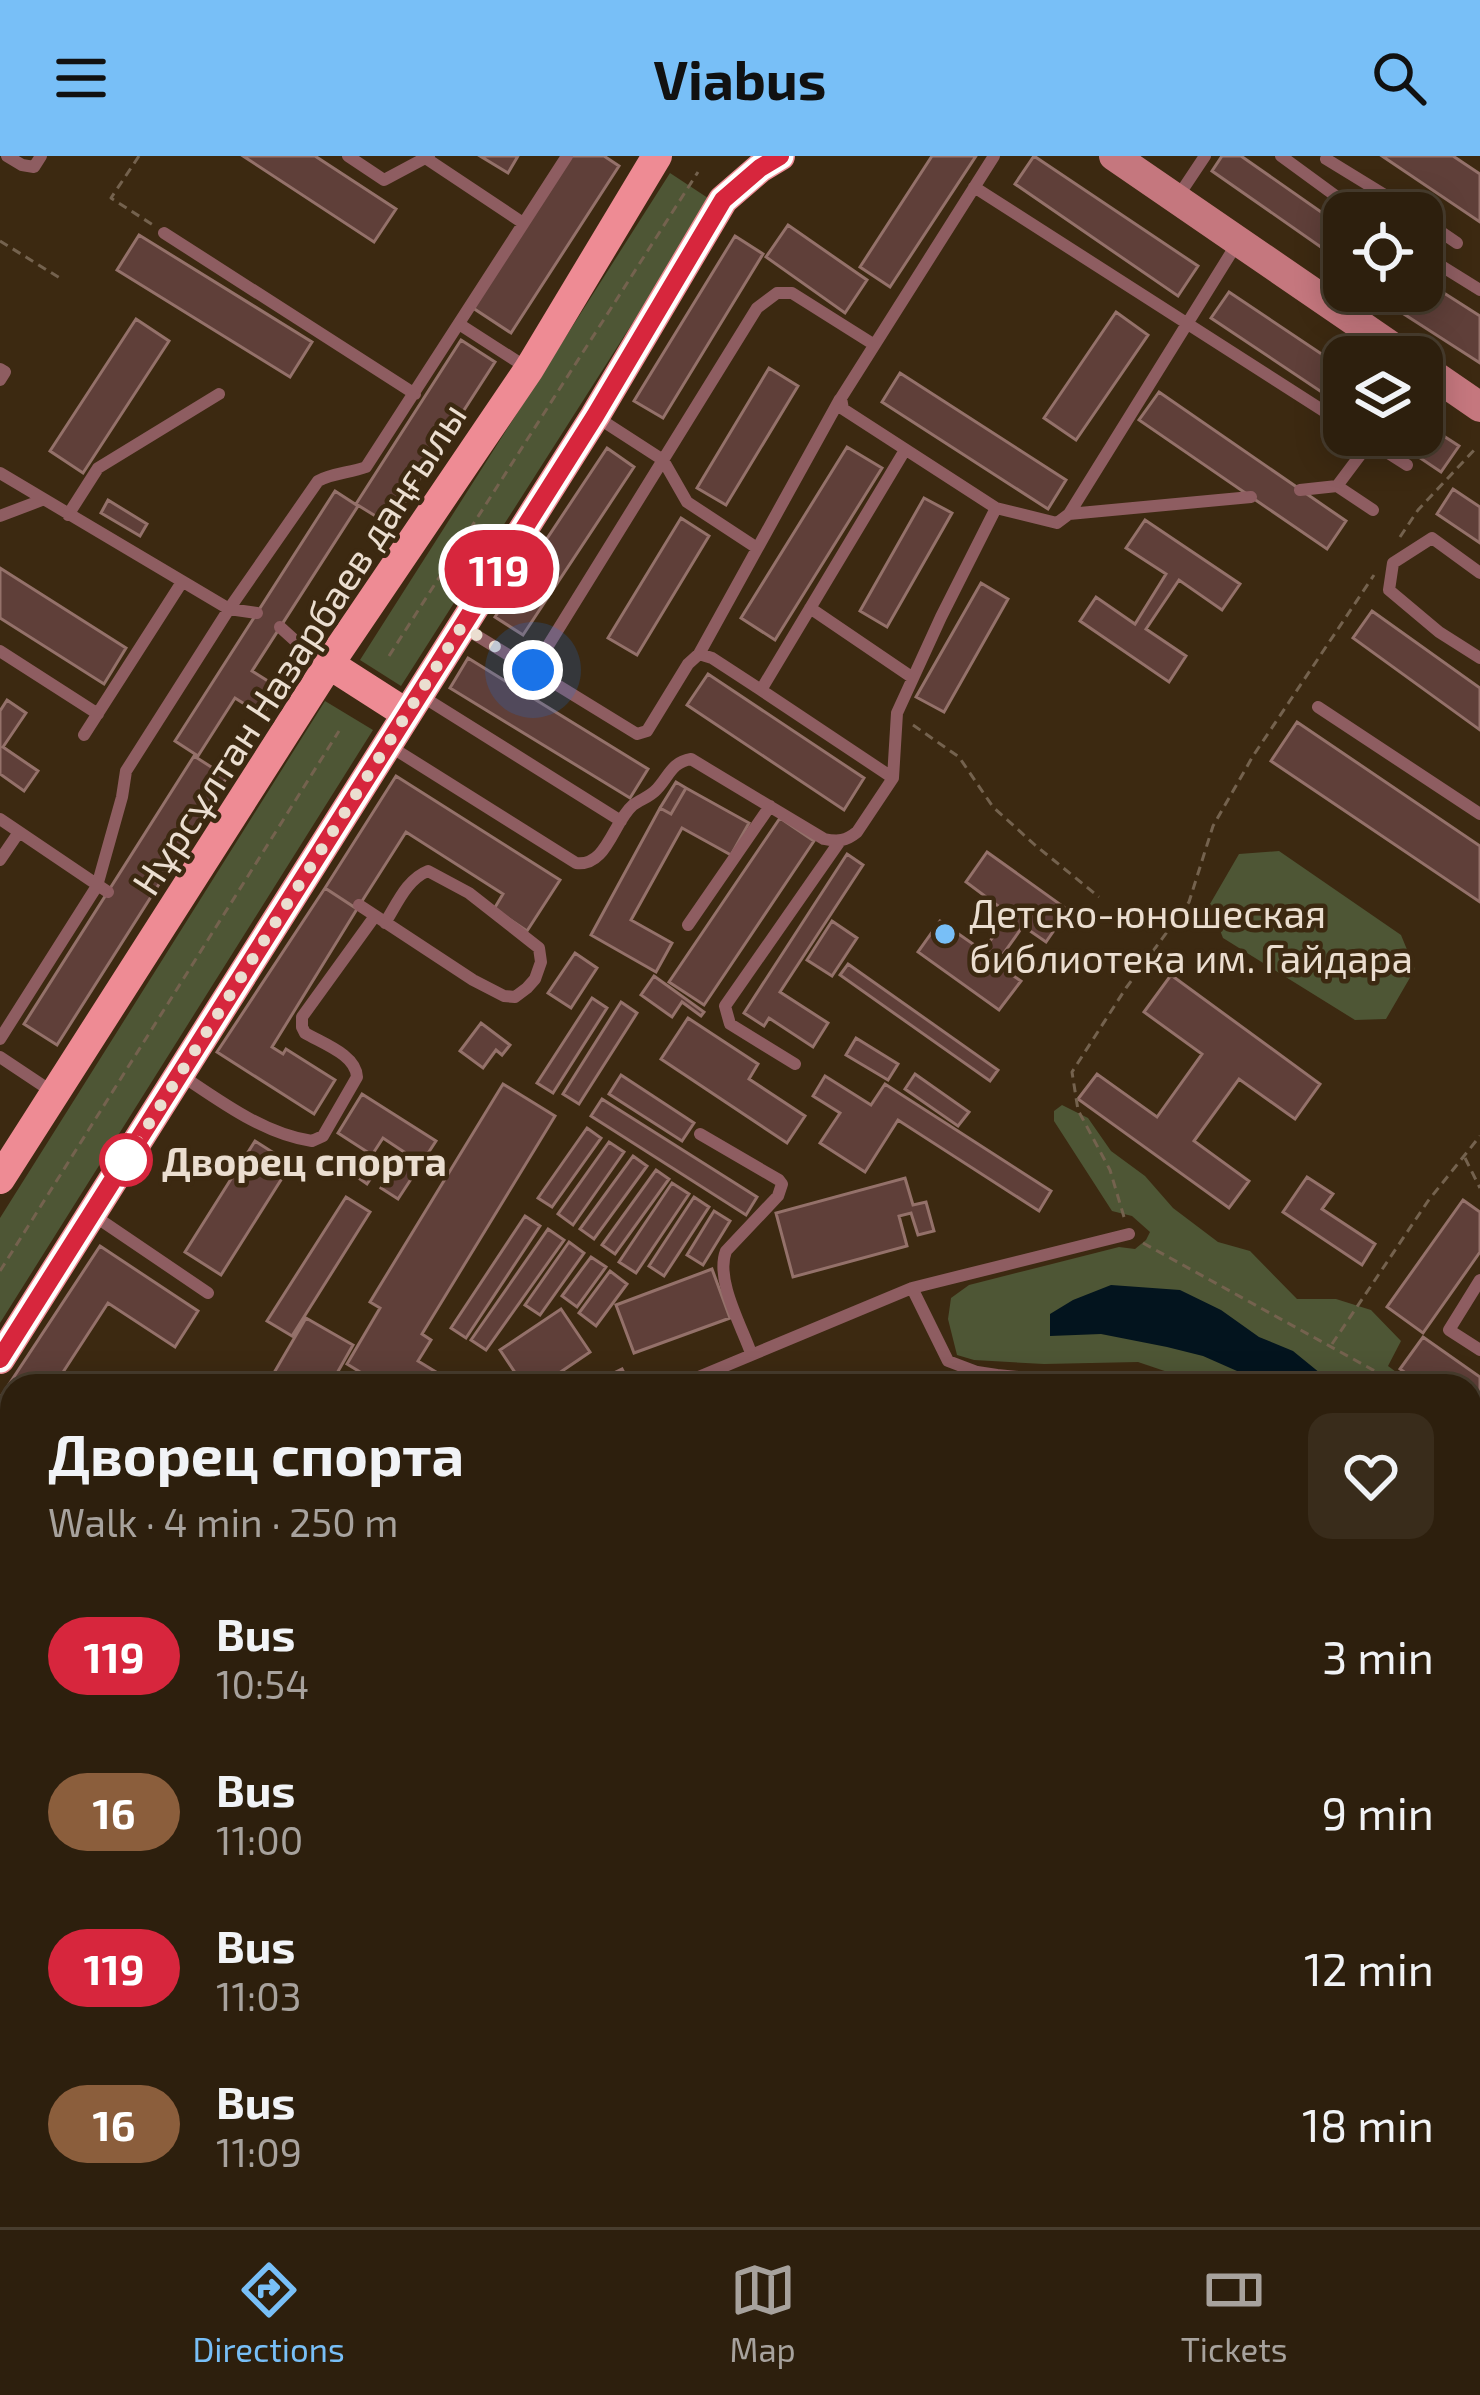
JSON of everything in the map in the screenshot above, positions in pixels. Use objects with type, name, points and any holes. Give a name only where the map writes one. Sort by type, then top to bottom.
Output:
[{"type":"main road","name":"Нұрсұлтан Назарбаев даңғылы","points":[[0,1179],[154,922],[529,369],[657,156]]},
{"type":"main road","points":[[0,1359],[312,874],[723,200],[780,156]]},
{"type":"main road","points":[[1114,156],[1238,242],[1323,284]]},
{"type":"main road","points":[[1359,312],[1384,336]]},
{"type":"main road","points":[[1443,381],[1480,407]]},
{"type":"main road","points":[[329,664],[414,704]]},
{"type":"lane","points":[[7,156],[34,167],[41,156]]},
{"type":"lane","points":[[348,156],[384,180],[428,157],[523,223]]},
{"type":"lane","points":[[0,1039],[103,889],[126,771],[230,609],[318,481],[366,466],[567,156]]},
{"type":"lane","points":[[462,626],[637,734],[647,731],[699,654],[873,344],[994,156]]},
{"type":"lane","points":[[1176,199],[1205,156]]},
{"type":"lane","points":[[1281,156],[1330,192]]},
{"type":"lane","points":[[1326,159],[1369,192]]},
{"type":"lane","points":[[974,187],[1323,410]]},
{"type":"lane","points":[[164,232],[415,394]]},
{"type":"lane","points":[[1443,234],[1457,243]]},
{"type":"lane","points":[[841,398],[843,409],[996,508],[1057,523],[1069,514],[1238,242]]},
{"type":"lane","points":[[1443,267],[1480,290]]},
{"type":"lane","points":[[533,670],[757,308],[777,293],[792,293],[873,344]]},
{"type":"lane","points":[[459,324],[529,369]]},
{"type":"lane","points":[[0,369],[5,372],[0,380]]},
{"type":"lane","points":[[68,515],[98,468],[219,394]]},
{"type":"lane","points":[[595,416],[663,460],[687,502],[758,548]]},
{"type":"lane","points":[[761,690],[904,450]]},
{"type":"lane","points":[[1337,485],[1354,456]]},
{"type":"lane","points":[[1392,456],[1407,466]]},
{"type":"lane","points":[[0,473],[230,609],[257,613]]},
{"type":"lane","points":[[1300,490],[1337,485],[1372,510]]},
{"type":"lane","points":[[1069,514],[1251,497]]},
{"type":"lane","points":[[0,516],[42,500]]},
{"type":"lane","points":[[795,1064],[730,1024],[724,1006],[840,842],[857,832],[893,778],[897,713],[996,508]]},
{"type":"lane","points":[[1480,573],[1432,538],[1393,563],[1389,590],[1438,632],[1480,658]]},
{"type":"lane","points":[[84,735],[182,582]]},
{"type":"lane","points":[[810,608],[913,678]]},
{"type":"lane","points":[[280,627],[312,656],[329,664]]},
{"type":"lane","points":[[0,651],[98,714]]},
{"type":"lane","points":[[699,654],[712,658],[893,778]]},
{"type":"lane","points":[[414,704],[621,821]]},
{"type":"lane","points":[[1318,707],[1480,814]]},
{"type":"lane","points":[[388,745],[576,863],[598,857],[633,805],[656,790],[671,768],[685,759],[824,839],[840,842]]},
{"type":"lane","points":[[688,925],[770,806]]},
{"type":"lane","points":[[0,819],[103,889]]},
{"type":"lane","points":[[0,860],[19,832]]},
{"type":"lane","points":[[180,1075],[277,1130],[312,1141],[322,1136],[358,1070],[353,1062],[305,1033],[302,1017],[380,919],[404,891],[428,871],[469,893],[528,937],[542,962],[527,988],[515,997],[505,996],[473,980],[380,919],[359,905]]},
{"type":"lane","points":[[0,1009],[13,1019]]},
{"type":"lane","points":[[0,1057],[55,1094]]},
{"type":"lane","points":[[700,1134],[782,1184],[778,1196],[726,1251],[722,1262],[723,1277],[751,1353]]},
{"type":"lane","points":[[92,1214],[208,1293]]},
{"type":"lane","points":[[704,1374],[912,1288],[1130,1234]]},
{"type":"lane","points":[[1480,1280],[1449,1330],[1480,1350]]},
{"type":"lane","points":[[912,1288],[948,1361],[982,1374]]},
{"type":"path","points":[[139,156],[111,198],[164,232]]},
{"type":"path","points":[[389,656],[698,172]]},
{"type":"path","points":[[0,242],[63,280]]},
{"type":"path","points":[[1397,542],[1418,510],[1477,447]]},
{"type":"path","points":[[1381,1374],[1130,1237],[1110,1170],[1078,1110],[1072,1072],[1189,902],[1213,826],[1253,756],[1384,561]]},
{"type":"path","points":[[897,713],[959,757],[993,807],[1099,897]]},
{"type":"path","points":[[0,1271],[339,731]]},
{"type":"path","points":[[1331,1345],[1428,1201],[1480,1136]]},
{"type":"path","points":[[1464,1156],[1480,1188]]},
{"type":"green space","points":[[670,173],[711,200],[401,686],[360,660]]},
{"type":"green space","points":[[325,701],[373,730],[0,1323],[0,1218]]},
{"type":"green space","points":[[1279,851],[1401,935],[1415,969],[1386,1019],[1355,1020],[1223,938],[1210,904],[1239,854]]},
{"type":"green space","points":[[1062,1105],[1088,1118],[1111,1151],[1145,1176],[1173,1208],[1218,1242],[1250,1251],[1297,1299],[1336,1299],[1371,1310],[1401,1341],[1388,1366],[1399,1374],[1174,1374],[1138,1362],[1044,1364],[957,1355],[948,1319],[951,1298],[969,1285],[1119,1247],[1135,1249],[1150,1232],[1132,1216],[1112,1211],[1054,1121],[1054,1111]]},
{"type":"water","points":[[1111,1285],[1180,1290],[1221,1310],[1259,1337],[1293,1351],[1321,1374],[1244,1374],[1203,1356],[1101,1334],[1050,1336],[1050,1314]]},
{"type":"building","points":[[243,156],[315,156],[396,209],[374,242]]},
{"type":"building","points":[[480,156],[518,156],[508,173]]},
{"type":"building","points":[[571,156],[604,156],[619,166],[511,333],[473,308]]},
{"type":"building","points":[[932,156],[976,156],[890,287],[860,267]]},
{"type":"building","points":[[1034,156],[1198,266],[1178,296],[1015,184]]},
{"type":"building","points":[[1222,156],[1241,156],[1323,213],[1323,249],[1212,171]]},
{"type":"building","points":[[1382,156],[1453,156],[1480,174],[1480,222],[1443,197],[1443,192],[1435,192]]},
{"type":"building","points":[[788,225],[867,280],[845,313],[766,257]]},
{"type":"building","points":[[139,235],[312,342],[290,377],[117,270]]},
{"type":"building","points":[[735,236],[763,254],[663,418],[634,401]]},
{"type":"building","points":[[1229,292],[1323,355],[1323,393],[1211,318]]},
{"type":"building","points":[[1443,292],[1480,316],[1480,363],[1443,336],[1401,312],[1443,312]]},
{"type":"building","points":[[1116,312],[1148,335],[1076,440],[1044,418]]},
{"type":"building","points":[[136,319],[169,341],[83,473],[50,451]]},
{"type":"building","points":[[461,340],[495,362],[390,525],[356,504]]},
{"type":"building","points":[[769,368],[798,386],[726,505],[697,488]]},
{"type":"building","points":[[900,373],[1066,480],[1048,509],[882,402]]},
{"type":"building","points":[[1159,392],[1346,521],[1327,549],[1139,420]]},
{"type":"building","points":[[1443,436],[1459,446],[1441,472],[1417,456],[1443,456]]},
{"type":"building","points":[[847,447],[882,468],[775,640],[741,618]]},
{"type":"building","points":[[607,448],[634,467],[523,635],[495,617]]},
{"type":"building","points":[[1453,489],[1480,507],[1480,543],[1437,514]]},
{"type":"building","points":[[335,491],[358,506],[252,671],[279,688],[262,715],[235,698],[198,756],[175,741]]},
{"type":"building","points":[[924,498],[952,513],[887,627],[860,611]]},
{"type":"building","points":[[108,500],[147,524],[140,536],[101,513]]},
{"type":"building","points":[[681,518],[709,536],[637,655],[608,638]]},
{"type":"building","points":[[1145,520],[1240,584],[1222,610],[1179,580],[1146,629],[1186,656],[1169,682],[1080,621],[1096,597],[1135,624],[1166,574],[1126,548]]},
{"type":"building","points":[[0,568],[126,648],[104,684],[0,618]]},
{"type":"building","points":[[981,583],[1008,599],[944,712],[916,697]]},
{"type":"building","points":[[1372,611],[1480,688],[1480,730],[1353,638]]},
{"type":"building","points":[[468,658],[648,769],[630,798],[450,688]]},
{"type":"building","points":[[708,674],[864,778],[844,810],[687,705]]},
{"type":"building","points":[[7,700],[26,713],[3,747],[38,771],[24,791],[0,774],[0,711]]},
{"type":"building","points":[[1297,722],[1480,846],[1480,902],[1271,761]]},
{"type":"building","points":[[194,756],[227,777],[57,1045],[24,1024]]},
{"type":"building","points":[[396,776],[560,880],[527,931],[494,909],[503,894],[406,832],[357,909],[325,888]]},
{"type":"building","points":[[676,782],[686,788],[671,814],[660,808]]},
{"type":"building","points":[[686,788],[749,823],[731,855],[682,828],[631,920],[672,943],[656,972],[591,935],[660,808],[671,814]]},
{"type":"building","points":[[780,818],[814,841],[704,1005],[669,982]]},
{"type":"building","name":"Детско-юношеская библиотека им. Гайдара","points":[[987,852],[1068,910],[1046,942],[1023,926],[996,964],[1021,981],[999,1010],[918,952],[940,921],[983,951],[1009,914],[966,882]]},
{"type":"building","points":[[847,854],[863,865],[780,992],[828,1023],[813,1047],[769,1018],[764,1026],[744,1013]]},
{"type":"building","points":[[325,888],[357,909],[272,1047],[283,1054],[286,1049],[335,1080],[314,1114],[217,1052]]},
{"type":"building","points":[[832,921],[857,938],[832,976],[807,960]]},
{"type":"building","points":[[575,953],[597,968],[571,1008],[548,993]]},
{"type":"building","points":[[848,964],[998,1070],[990,1081],[840,975]]},
{"type":"building","points":[[1171,975],[1320,1084],[1295,1119],[1239,1079],[1194,1141],[1249,1181],[1229,1208],[1078,1099],[1097,1074],[1157,1117],[1202,1054],[1144,1012]]},
{"type":"building","points":[[654,976],[704,1012],[701,1016],[682,1002],[672,1017],[641,995]]},
{"type":"building","points":[[592,998],[607,1008],[553,1093],[537,1083]]},
{"type":"building","points":[[621,1002],[637,1013],[579,1104],[563,1094]]},
{"type":"building","points":[[688,1018],[758,1064],[749,1079],[805,1116],[787,1143],[661,1059]]},
{"type":"building","points":[[481,1023],[510,1045],[502,1055],[496,1050],[483,1068],[460,1051]]},
{"type":"building","points":[[856,1038],[898,1064],[888,1080],[846,1055]]},
{"type":"building","points":[[915,1074],[969,1112],[958,1126],[905,1089]]},
{"type":"building","points":[[621,1075],[694,1123],[682,1141],[609,1094]]},
{"type":"building","points":[[825,1076],[871,1105],[885,1084],[1051,1191],[1039,1211],[898,1120],[865,1172],[820,1143],[840,1113],[813,1096]]},
{"type":"building","points":[[503,1084],[555,1116],[422,1334],[431,1340],[418,1361],[439,1374],[363,1374],[347,1364],[380,1308],[370,1302]]},
{"type":"building","points":[[362,1094],[436,1141],[398,1199],[381,1188],[404,1152],[383,1138],[372,1155],[338,1133]]},
{"type":"building","points":[[602,1099],[757,1197],[746,1215],[591,1116]]},
{"type":"building","points":[[587,1128],[601,1138],[552,1207],[538,1198]]},
{"type":"building","points":[[255,1141],[291,1164],[221,1275],[185,1252]]},
{"type":"building","points":[[609,1142],[624,1152],[573,1225],[558,1214]]},
{"type":"building","points":[[633,1156],[647,1166],[594,1239],[580,1229]]},
{"type":"building","points":[[361,1162],[375,1172],[367,1184],[353,1174]]},
{"type":"building","points":[[656,1170],[669,1179],[615,1254],[602,1245]]},
{"type":"building","points":[[1307,1177],[1333,1194],[1322,1209],[1375,1244],[1362,1265],[1283,1212]]},
{"type":"building","points":[[905,1178],[913,1205],[926,1202],[934,1231],[918,1235],[911,1213],[899,1216],[907,1246],[793,1277],[776,1213]]},
{"type":"building","points":[[672,1183],[689,1194],[636,1273],[619,1262]]},
{"type":"building","points":[[346,1197],[370,1212],[292,1336],[267,1321]]},
{"type":"building","points":[[694,1197],[709,1207],[664,1276],[649,1266]]},
{"type":"building","points":[[1463,1200],[1480,1212],[1480,1252],[1423,1333],[1387,1307]]},
{"type":"building","points":[[714,1211],[730,1221],[703,1265],[687,1255]]},
{"type":"building","points":[[525,1216],[540,1226],[466,1338],[451,1328]]},
{"type":"building","points":[[548,1229],[564,1240],[486,1350],[471,1340]]},
{"type":"building","points":[[569,1242],[584,1253],[540,1315],[525,1305]]},
{"type":"building","points":[[100,1246],[198,1311],[175,1347],[108,1303],[62,1374],[16,1374]]},
{"type":"building","points":[[591,1257],[606,1267],[577,1307],[562,1296]]},
{"type":"building","points":[[712,1269],[730,1318],[634,1353],[616,1305]]},
{"type":"building","points":[[610,1271],[627,1284],[596,1326],[579,1313]]},
{"type":"building","points":[[561,1309],[590,1352],[558,1374],[516,1374],[500,1350]]},
{"type":"building","points":[[306,1318],[353,1345],[337,1374],[273,1374]]},
{"type":"building","points":[[1423,1337],[1476,1374],[1407,1374],[1400,1369]]},
{"type":"bus line","name":"119","points":[[0,1359],[595,416],[723,200],[780,156]]},
{"type":"place","name":"Детско-юношеская библиотека им. Гайдара","points":[[945,934]]},
{"type":"place","name":"Дворец спорта","points":[[126,1160]]},
{"type":"route","points":[[126,1160],[462,626],[533,670]]}]
